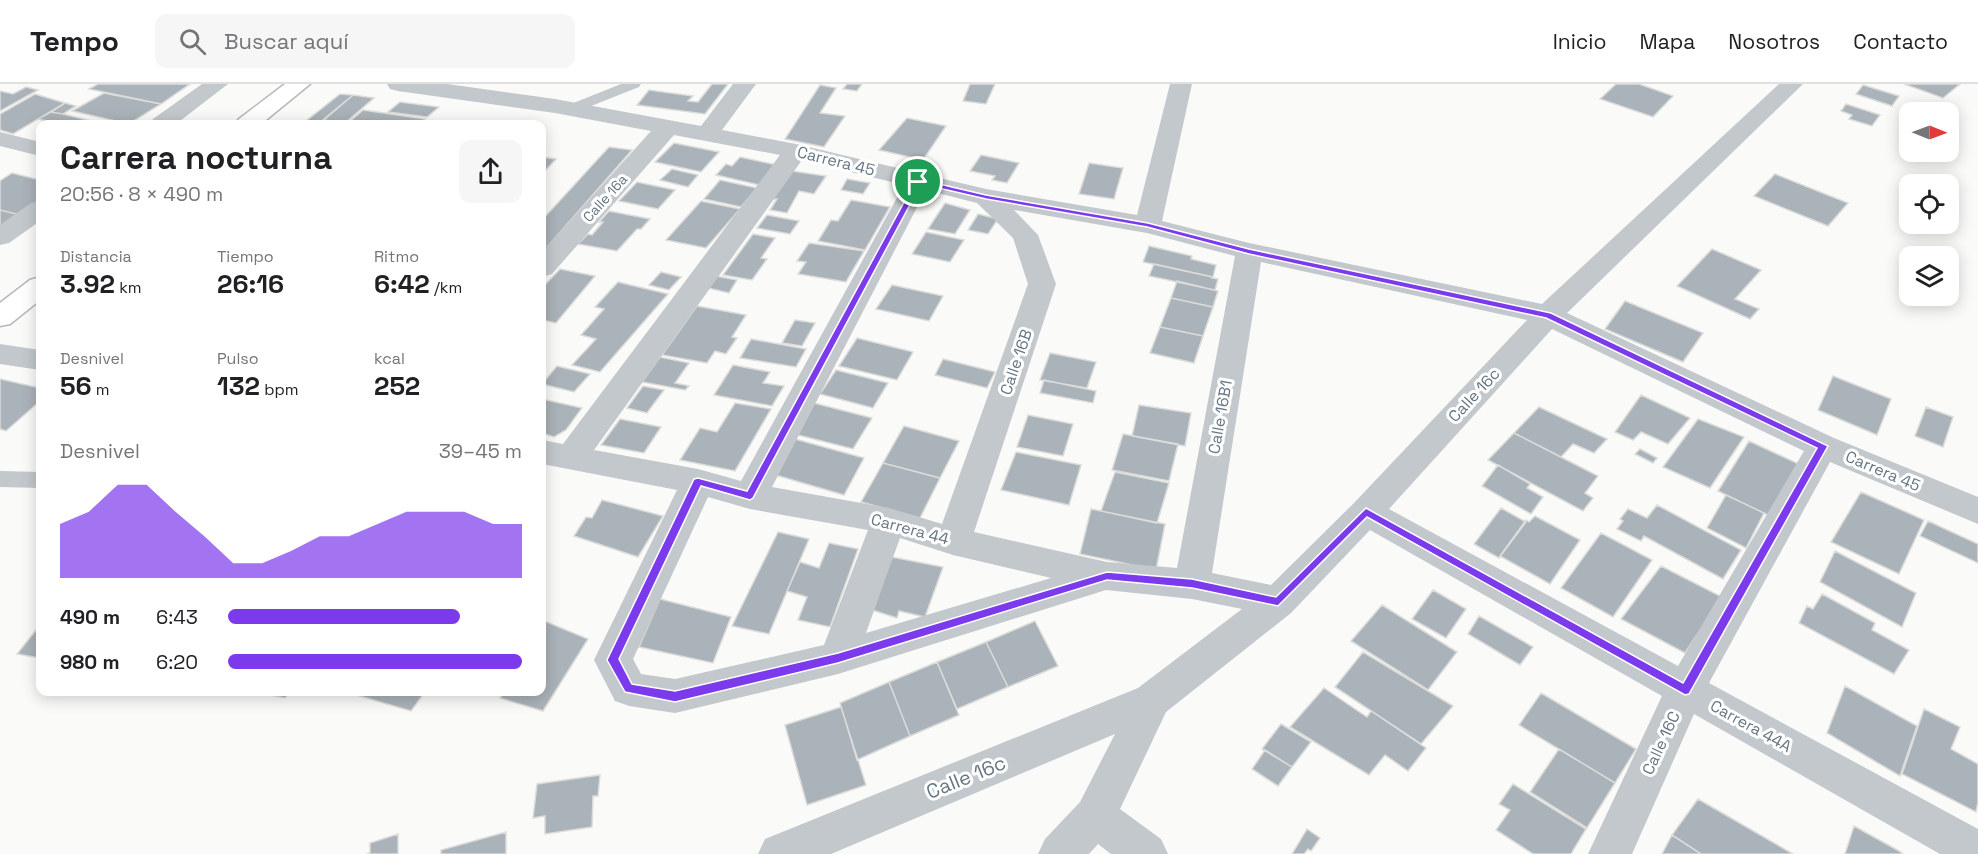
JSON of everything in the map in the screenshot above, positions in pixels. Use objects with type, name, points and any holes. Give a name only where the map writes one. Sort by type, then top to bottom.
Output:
[{"type":"highway","points":[[252,120],[299,84]]},
{"type":"highway","points":[[0,317],[36,289]]},
{"type":"street","points":[[167,120],[218,84]]},
{"type":"street","name":"Carrera 45","points":[[398,84],[568,99],[668,127],[796,151],[986,197],[1148,225],[1249,251],[1548,315],[1823,446],[1978,511]]},
{"type":"street","points":[[707,134],[745,84]]},
{"type":"street","points":[[1148,225],[1181,84]]},
{"type":"street","name":"Calle 16c","points":[[780,854],[1152,700],[1278,602],[1366,512],[1548,315],[1792,84]]},
{"type":"street","points":[[541,120],[568,99]]},
{"type":"street","name":"Calle 16a","points":[[546,264],[668,127]]},
{"type":"street","points":[[0,139],[36,147]]},
{"type":"street","points":[[556,455],[796,151]]},
{"type":"street","points":[[750,496],[918,182]]},
{"type":"street","name":"Calle 16B","points":[[953,541],[1042,284],[1025,235],[986,197]]},
{"type":"street","points":[[0,237],[36,212]]},
{"type":"street","name":"Calle 16B1","points":[[1192,584],[1249,251]]},
{"type":"street","points":[[0,354],[36,359]]},
{"type":"street","name":"Calle 16C","points":[[1610,854],[1685,690],[1823,446]]},
{"type":"street","name":"Carrera 44","points":[[556,455],[698,482],[750,496],[890,521],[953,541],[1107,576],[1192,584],[1278,602]]},
{"type":"street","points":[[698,482],[613,660],[629,689],[675,696],[838,658],[1107,576]]},
{"type":"street","name":"Carrera 44A","points":[[1366,512],[1978,852]]},
{"type":"street","points":[[838,658],[890,521]]},
{"type":"street","name":"Calle 16c","points":[[1060,854],[1095,816],[1152,700]]},
{"type":"street","points":[[1095,816],[1146,854]]},
{"type":"lane","points":[[568,99],[634,84]]},
{"type":"lane","points":[[0,478],[36,480]]},
{"type":"building","points":[[98,84],[190,84],[161,104],[89,89]]},
{"type":"building","points":[[712,84],[728,84],[705,114],[637,105],[649,90],[693,96],[688,101],[698,102]]},
{"type":"building","points":[[847,84],[862,84],[857,91],[843,89]]},
{"type":"building","points":[[970,84],[995,84],[986,104],[963,101]]},
{"type":"building","points":[[1616,84],[1639,84],[1673,96],[1653,117],[1600,99]]},
{"type":"building","points":[[1904,84],[1960,84],[1943,98]]},
{"type":"building","points":[[820,85],[836,88],[820,113],[845,116],[824,147],[785,139]]},
{"type":"building","points":[[1863,85],[1899,96],[1892,106],[1856,94]]},
{"type":"building","points":[[26,87],[38,90],[0,111],[0,91],[13,94]]},
{"type":"building","points":[[104,93],[161,104],[135,120],[111,120],[72,111]]},
{"type":"building","points":[[35,94],[65,103],[13,134],[0,130],[0,114]]},
{"type":"building","points":[[340,94],[353,95],[323,120],[307,120]]},
{"type":"building","points":[[353,95],[374,98],[348,120],[324,120]]},
{"type":"building","points":[[400,102],[439,107],[427,117],[388,112]]},
{"type":"building","points":[[65,103],[76,106],[63,114],[51,112]]},
{"type":"building","points":[[1846,104],[1880,115],[1872,126],[1849,119],[1852,115],[1841,111]]},
{"type":"building","points":[[363,110],[425,119],[424,120],[351,120]]},
{"type":"building","points":[[51,112],[87,120],[42,120],[38,119]]},
{"type":"building","points":[[907,118],[946,126],[923,160],[879,150]]},
{"type":"building","points":[[674,143],[719,152],[701,172],[655,162]]},
{"type":"building","points":[[609,147],[632,150],[546,248],[546,216]]},
{"type":"building","points":[[981,155],[1019,163],[1007,183],[992,180],[995,176],[970,171]]},
{"type":"building","points":[[740,157],[777,165],[759,185],[716,175],[726,164],[732,166]]},
{"type":"building","points":[[546,158],[556,159],[546,170]]},
{"type":"building","points":[[1089,163],[1123,168],[1114,199],[1079,194]]},
{"type":"building","points":[[672,169],[698,175],[688,187],[660,180]]},
{"type":"building","points":[[792,171],[826,176],[814,194],[799,191],[787,213],[770,210],[777,199],[772,199]]},
{"type":"building","points":[[12,173],[36,179],[36,204],[20,215],[0,210],[0,181]]},
{"type":"building","points":[[1775,174],[1848,203],[1828,226],[1754,196]]},
{"type":"building","points":[[847,179],[870,183],[863,194],[841,190]]},
{"type":"building","points":[[720,180],[757,188],[741,207],[704,199]]},
{"type":"building","points":[[637,182],[675,190],[658,209],[619,201]]},
{"type":"building","points":[[851,200],[890,207],[865,250],[818,241],[831,220],[838,221]]},
{"type":"building","points":[[701,201],[740,209],[706,248],[666,240]]},
{"type":"building","points":[[945,203],[970,210],[955,234],[928,229]]},
{"type":"building","points":[[0,210],[20,215],[0,228]]},
{"type":"building","points":[[609,211],[650,219],[641,229],[637,229],[617,251],[578,244],[588,234],[592,235],[603,222],[599,222]]},
{"type":"building","points":[[978,214],[998,219],[988,234],[968,230]]},
{"type":"building","points":[[767,215],[799,221],[790,234],[757,228]]},
{"type":"building","points":[[926,232],[964,240],[950,262],[912,254]]},
{"type":"building","points":[[753,234],[775,238],[761,258],[767,259],[752,280],[723,275]]},
{"type":"building","points":[[809,243],[864,251],[846,282],[798,274],[806,262],[797,261]]},
{"type":"building","points":[[1149,246],[1192,256],[1191,259],[1216,265],[1213,277],[1143,262]]},
{"type":"building","points":[[1712,249],[1761,270],[1735,299],[1759,309],[1750,319],[1677,286]]},
{"type":"building","points":[[1154,264],[1218,279],[1215,290],[1149,276]]},
{"type":"building","points":[[560,269],[595,276],[556,323],[546,321],[546,284]]},
{"type":"building","points":[[661,272],[681,277],[669,290],[649,285]]},
{"type":"building","points":[[716,276],[737,280],[729,293],[708,288]]},
{"type":"building","points":[[1177,281],[1218,291],[1213,307],[1171,298]]},
{"type":"building","points":[[618,282],[668,294],[600,372],[572,365],[596,339],[581,335],[604,309],[595,307]]},
{"type":"building","points":[[892,285],[943,296],[929,321],[876,309]]},
{"type":"building","points":[[1171,298],[1213,307],[1203,336],[1160,327]]},
{"type":"building","points":[[1625,301],[1703,333],[1683,362],[1605,329]]},
{"type":"building","points":[[697,306],[746,315],[732,337],[737,338],[726,354],[715,351],[707,363],[662,355]]},
{"type":"building","points":[[795,320],[815,323],[802,346],[782,343]]},
{"type":"building","points":[[1160,327],[1203,336],[1194,363],[1150,353]]},
{"type":"building","points":[[857,338],[913,352],[897,380],[839,366]]},
{"type":"building","points":[[751,339],[806,349],[796,367],[740,358]]},
{"type":"building","points":[[1050,353],[1096,362],[1087,388],[1040,380]]},
{"type":"building","points":[[660,357],[689,363],[675,383],[689,386],[685,390],[642,382]]},
{"type":"building","points":[[943,359],[995,372],[987,388],[935,375]]},
{"type":"building","points":[[733,365],[770,372],[763,383],[784,386],[772,406],[714,395]]},
{"type":"building","points":[[557,366],[590,374],[574,392],[546,385],[546,379]]},
{"type":"building","points":[[836,370],[888,383],[873,408],[820,394]]},
{"type":"building","points":[[1833,376],[1891,399],[1877,435],[1818,410]]},
{"type":"building","points":[[0,379],[36,387],[36,405],[6,431],[0,429]]},
{"type":"building","points":[[1044,380],[1096,391],[1093,403],[1040,393]]},
{"type":"building","points":[[643,386],[664,390],[647,413],[627,408]]},
{"type":"building","points":[[1641,395],[1690,418],[1668,444],[1641,432],[1633,440],[1615,432]]},
{"type":"building","points":[[546,400],[582,408],[566,430],[554,437],[546,434]]},
{"type":"building","points":[[735,403],[771,409],[735,471],[680,460],[700,428],[717,432]]},
{"type":"building","points":[[814,403],[872,418],[853,449],[794,434]]},
{"type":"building","points":[[1139,405],[1191,413],[1185,446],[1132,436]]},
{"type":"building","points":[[1539,407],[1607,439],[1594,453],[1573,444],[1561,457],[1514,433]]},
{"type":"building","points":[[1926,407],[1953,417],[1943,447],[1915,436]]},
{"type":"building","points":[[1028,415],[1073,424],[1063,456],[1017,447]]},
{"type":"building","points":[[620,419],[661,427],[644,453],[601,445]]},
{"type":"building","points":[[1698,419],[1744,437],[1710,488],[1663,467]]},
{"type":"building","points":[[904,426],[959,441],[940,478],[883,463]]},
{"type":"building","points":[[1514,433],[1598,476],[1585,493],[1593,498],[1583,511],[1488,460]]},
{"type":"building","points":[[1123,434],[1178,444],[1169,481],[1112,470]]},
{"type":"building","points":[[795,439],[864,458],[844,495],[772,474]]},
{"type":"building","points":[[1749,441],[1801,465],[1768,515],[1718,491]]},
{"type":"building","points":[[1640,449],[1657,458],[1653,463],[1635,454]]},
{"type":"building","points":[[1016,452],[1081,465],[1069,505],[1001,490]]},
{"type":"building","points":[[883,463],[940,478],[920,518],[861,502]]},
{"type":"building","points":[[1498,465],[1530,484],[1527,488],[1543,497],[1531,514],[1482,486]]},
{"type":"building","points":[[1115,472],[1169,483],[1157,523],[1101,511]]},
{"type":"building","points":[[1861,492],[1924,520],[1899,574],[1831,542]]},
{"type":"building","points":[[1726,495],[1764,513],[1746,548],[1707,528]]},
{"type":"building","points":[[602,500],[663,516],[638,557],[574,536],[586,517],[592,518]]},
{"type":"building","points":[[1657,505],[1741,550],[1723,579],[1644,536],[1641,541],[1617,529],[1623,521],[1620,519],[1628,509],[1647,518]]},
{"type":"building","points":[[1501,508],[1526,522],[1499,558],[1474,544]]},
{"type":"building","points":[[1091,509],[1165,524],[1156,570],[1080,554]]},
{"type":"building","points":[[1535,516],[1580,540],[1550,584],[1500,556],[1526,520],[1529,522]]},
{"type":"building","points":[[1928,521],[1978,544],[1978,563],[1920,536]]},
{"type":"building","points":[[778,532],[809,539],[769,634],[732,626]]},
{"type":"building","points":[[1601,533],[1652,560],[1613,617],[1561,588]]},
{"type":"building","points":[[829,543],[858,549],[830,627],[798,620],[807,597],[787,591],[800,562],[819,568]]},
{"type":"building","points":[[1835,551],[1916,593],[1902,627],[1820,582]]},
{"type":"building","points":[[892,557],[943,567],[925,617],[899,611],[897,618],[872,610]]},
{"type":"building","points":[[1661,566],[1722,597],[1685,653],[1621,619]]},
{"type":"building","points":[[1433,590],[1466,609],[1446,638],[1412,619]]},
{"type":"building","points":[[1822,594],[1875,623],[1872,630],[1909,650],[1894,674],[1799,623],[1807,606],[1813,609]]},
{"type":"building","points":[[660,599],[731,617],[713,663],[639,647]]},
{"type":"building","points":[[1382,605],[1457,652],[1428,690],[1351,641]]},
{"type":"building","points":[[1479,616],[1533,647],[1520,665],[1468,634]]},
{"type":"building","points":[[1035,621],[1058,666],[1008,687],[986,642]]},
{"type":"building","points":[[546,622],[588,639],[543,711],[500,698],[501,696],[546,696]]},
{"type":"building","points":[[36,630],[36,657],[17,654]]},
{"type":"building","points":[[986,642],[1008,687],[957,709],[937,662]]},
{"type":"building","points":[[1363,652],[1453,706],[1421,744],[1335,687]]},
{"type":"building","points":[[937,662],[959,715],[910,736],[889,682]]},
{"type":"building","points":[[889,682],[910,736],[857,760],[840,703]]},
{"type":"building","points":[[1845,686],[1917,726],[1900,776],[1827,733]]},
{"type":"building","points":[[1324,688],[1367,717],[1371,711],[1426,748],[1408,771],[1385,755],[1369,775],[1290,727]]},
{"type":"building","points":[[1541,693],[1636,749],[1615,783],[1519,725]]},
{"type":"building","points":[[360,696],[422,696],[411,711]]},
{"type":"building","points":[[841,707],[866,785],[807,805],[785,725]]},
{"type":"building","points":[[1924,709],[1960,727],[1951,749],[1978,764],[1976,812],[1902,774]]},
{"type":"building","points":[[1281,724],[1311,742],[1292,767],[1262,749]]},
{"type":"building","points":[[1559,749],[1615,783],[1587,828],[1530,792]]},
{"type":"building","points":[[1265,750],[1292,767],[1278,786],[1252,769]]},
{"type":"building","points":[[600,775],[598,796],[593,796],[592,827],[545,834],[545,816],[533,818],[537,784]]},
{"type":"building","points":[[1513,784],[1586,829],[1571,854],[1533,854],[1496,830],[1510,810],[1499,804]]},
{"type":"building","points":[[1698,799],[1793,854],[1701,854],[1672,835]]},
{"type":"building","points":[[1854,826],[1899,851],[1903,854],[1845,854]]},
{"type":"building","points":[[1307,829],[1320,838],[1311,851],[1308,849],[1304,854],[1292,854]]},
{"type":"building","points":[[506,832],[506,854],[441,854],[441,850]]},
{"type":"building","points":[[398,834],[398,854],[367,854],[370,853],[370,843]]},
{"type":"building","points":[[1672,835],[1701,854],[1662,854]]},
{"type":"route","points":[[918,182],[986,197],[1148,225],[1249,251],[1548,315],[1823,446],[1685,690],[1366,512],[1278,602],[1192,584],[1107,576],[838,658],[675,696],[629,689],[613,660],[698,482],[750,496],[918,182]]}]
